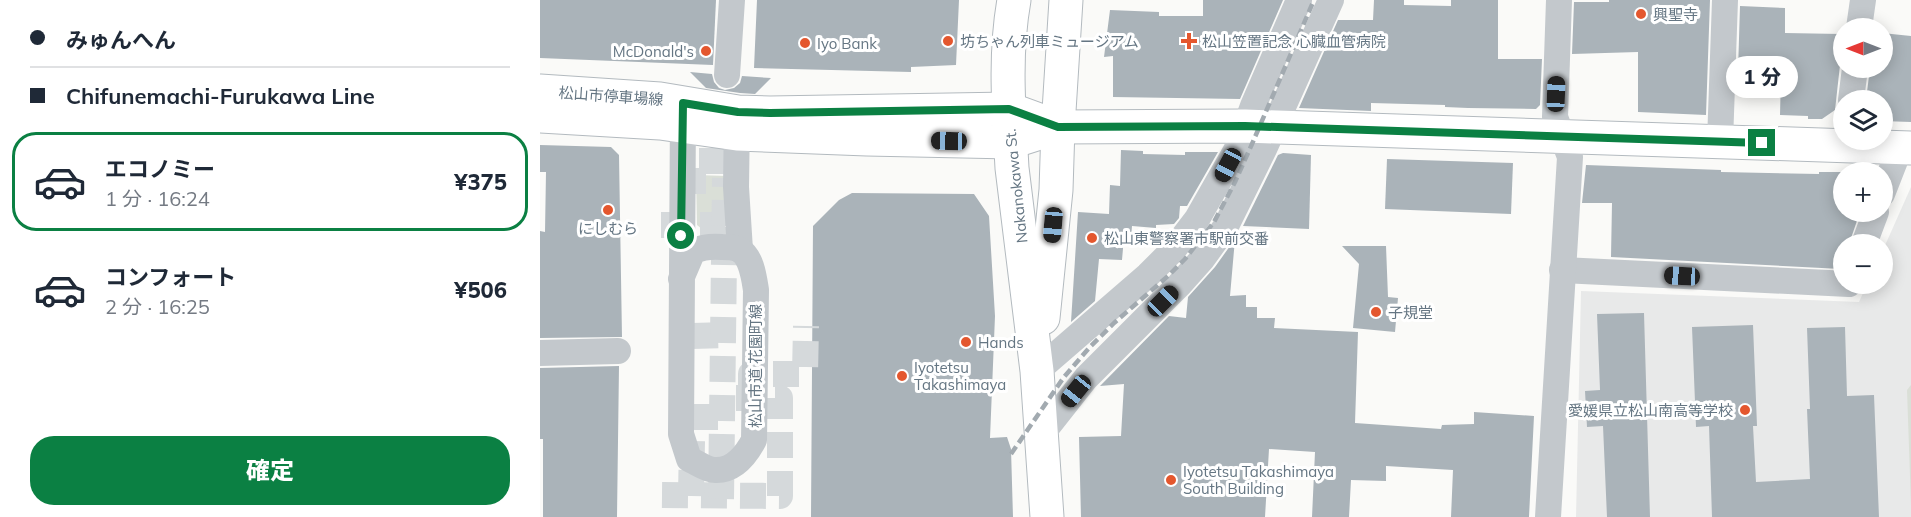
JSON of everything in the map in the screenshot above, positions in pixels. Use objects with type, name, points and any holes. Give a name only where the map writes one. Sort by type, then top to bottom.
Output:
[{"type":"street","points":[[727,75],[732,0]]},
{"type":"street","name":"Nakanokawa St.","points":[[1014,0],[1008,61],[1011,142],[1037,370],[1047,517]]},
{"type":"street","name":"Nakanokawa St.","points":[[1037,370],[1051,241],[1066,0]]},
{"type":"street","points":[[1041,435],[1086,378],[1179,285],[1203,258],[1226,226],[1299,0]]},
{"type":"street","points":[[1037,370],[1148,275],[1174,249],[1197,219],[1238,147],[1259,126],[1331,0]]},
{"type":"street","points":[[1548,517],[1570,157],[1555,117],[1559,0]]},
{"type":"street","points":[[1720,142],[1725,0]]},
{"type":"street","points":[[1860,18],[1863,0]]},
{"type":"street","name":"松山市停車場線","points":[[540,91],[660,99],[682,115]]},
{"type":"street","points":[[737,123],[770,113],[1009,109],[1058,127]]},
{"type":"street","points":[[682,115],[737,123],[1011,142],[1058,127],[1259,126],[1720,142],[1833,142]]},
{"type":"street","name":"松山市停車場線","points":[[540,116],[660,123],[682,115]]},
{"type":"street","name":"松山市道 花園町線","points":[[681,279],[693,251],[702,247],[717,246],[740,250],[754,274],[756,290],[754,440],[746,456],[730,468],[714,471],[689,459],[681,434],[681,279],[682,115]]},
{"type":"street","name":"松山市道 花園町線","points":[[737,123],[736,187],[740,250]]},
{"type":"street","points":[[1893,172],[1905,148]]},
{"type":"street","points":[[1562,270],[1833,283]]},
{"type":"street","points":[[540,353],[618,351]]},
{"type":"shaded area","points":[[696,175],[727,176],[726,220],[718,229],[702,229],[697,225]]},
{"type":"shaded area","name":"愛媛県立松山南高等学校","points":[[1911,187],[1911,517],[1576,517],[1581,291],[1859,302],[1863,294],[1893,294],[1893,234],[1890,234]]},
{"type":"shaded area","points":[[1911,385],[1911,505],[1907,390]]},
{"type":"building","points":[[540,0],[716,0],[713,65],[540,58]]},
{"type":"building","points":[[757,0],[959,0],[956,65],[911,67],[911,72],[754,68]]},
{"type":"building","points":[[1203,0],[1283,0],[1240,99],[1113,97],[1113,56],[1104,57],[1110,10],[1159,12],[1159,16],[1203,16]]},
{"type":"building","points":[[1374,0],[1404,0],[1404,5],[1451,6],[1451,0],[1498,0],[1498,59],[1542,59],[1540,105],[1536,109],[1371,103],[1371,111],[1299,108],[1338,20],[1373,20]]},
{"type":"building","points":[[1609,0],[1710,0],[1706,115],[1638,112],[1638,52],[1572,54],[1574,2],[1609,2]]},
{"type":"building","points":[[1740,6],[1785,8],[1785,33],[1833,34],[1833,78],[1839,78],[1837,90],[1833,90],[1833,111],[1822,119],[1780,115],[1781,74],[1738,71]]},
{"type":"building","points":[[1893,34],[1911,36],[1911,122],[1893,121],[1893,90],[1867,90],[1869,78],[1893,78]]},
{"type":"building","points":[[690,72],[712,74],[714,82],[719,88],[725,90],[734,88],[740,83],[742,76],[771,78],[755,94],[740,93],[706,88]]},
{"type":"building","points":[[540,145],[611,147],[619,155],[622,337],[540,338],[540,231],[545,232],[546,172],[540,172]]},
{"type":"building","points":[[1121,150],[1143,151],[1143,154],[1185,155],[1185,152],[1218,152],[1187,206],[1180,206],[1179,218],[1174,224],[1156,225],[1156,228],[1132,226],[1131,238],[1124,237],[1122,260],[1099,259],[1095,301],[1071,322],[1078,212],[1109,214],[1110,185],[1120,186]]},
{"type":"building","points":[[1283,153],[1311,155],[1309,229],[1243,226],[1278,155]]},
{"type":"building","points":[[1387,159],[1513,163],[1511,214],[1385,209]]},
{"type":"building","points":[[1586,165],[1721,170],[1721,172],[1819,174],[1819,172],[1833,172],[1833,222],[1857,222],[1852,234],[1833,234],[1833,269],[1611,257],[1612,203],[1582,203]]},
{"type":"building","name":"Iyotetsu Takashimaya","points":[[852,193],[974,194],[989,216],[995,316],[990,438],[1007,437],[1011,449],[1013,517],[811,517],[813,226],[839,200]]},
{"type":"building","points":[[1235,239],[1230,296],[1246,295],[1246,307],[1257,307],[1257,318],[1275,318],[1274,328],[1358,332],[1355,423],[1441,429],[1442,425],[1474,424],[1474,412],[1534,416],[1529,517],[1451,517],[1453,470],[1386,466],[1386,481],[1351,480],[1349,517],[1312,517],[1315,452],[1269,449],[1265,517],[1081,517],[1079,437],[1121,436],[1124,384],[1100,386],[1169,316],[1186,318],[1188,297],[1215,267]]},
{"type":"building","points":[[1342,246],[1386,246],[1388,297],[1398,298],[1395,332],[1353,328],[1359,264]]},
{"type":"building","points":[[1644,313],[1650,517],[1607,517],[1603,426],[1587,427],[1585,391],[1600,390],[1597,314]]},
{"type":"building","points":[[1753,325],[1757,426],[1753,426],[1756,482],[1810,479],[1807,328],[1845,327],[1847,396],[1874,395],[1879,517],[1712,517],[1709,426],[1696,427],[1692,327]]},
{"type":"building","points":[[619,366],[617,517],[543,517],[540,368]]},
{"type":"tunnel","points":[[693,194],[693,161],[726,161]]},
{"type":"tunnel","points":[[721,499],[725,178]]},
{"type":"tunnel","points":[[661,225],[725,225]]},
{"type":"tunnel","points":[[724,240],[762,240]]},
{"type":"tunnel","points":[[751,391],[751,374],[805,374],[806,326]]},
{"type":"tunnel","points":[[692,336],[723,335]]},
{"type":"tunnel","points":[[662,495],[780,496],[780,398],[723,398]]},
{"type":"tunnel","points":[[692,417],[722,417]]},
{"type":"tunnel","points":[[691,496],[692,441]]},
{"type":"railway","points":[[1011,454],[1064,377],[1089,348],[1185,259],[1214,222],[1235,182],[1314,0]]},
{"type":"place","name":"興聖寺","points":[[1641,14]]},
{"type":"place","name":"坊ちゃん列車ミュージアム","points":[[948,41]]},
{"type":"place","name":"松山笠置記念 心臓血管病院","points":[[1189,41]]},
{"type":"place","name":"Iyo Bank","points":[[805,43]]},
{"type":"place","name":"McDonald's","points":[[706,51]]},
{"type":"place","name":"にしむら","points":[[608,210]]},
{"type":"place","name":"松山東警察署市駅前交番","points":[[1092,238]]},
{"type":"place","name":"子規堂","points":[[1376,312]]},
{"type":"place","name":"Hands","points":[[966,342]]},
{"type":"place","name":"Iyotetsu Takashimaya","points":[[902,376]]},
{"type":"place","name":"愛媛県立松山南高等学校","points":[[1745,410]]},
{"type":"place","name":"Iyotetsu Takashimaya South Building","points":[[1171,480]]},
{"type":"route","points":[[681,236],[683,103],[738,112],[770,113],[1009,109],[1058,127],[1245,126],[1762,143]]}]
